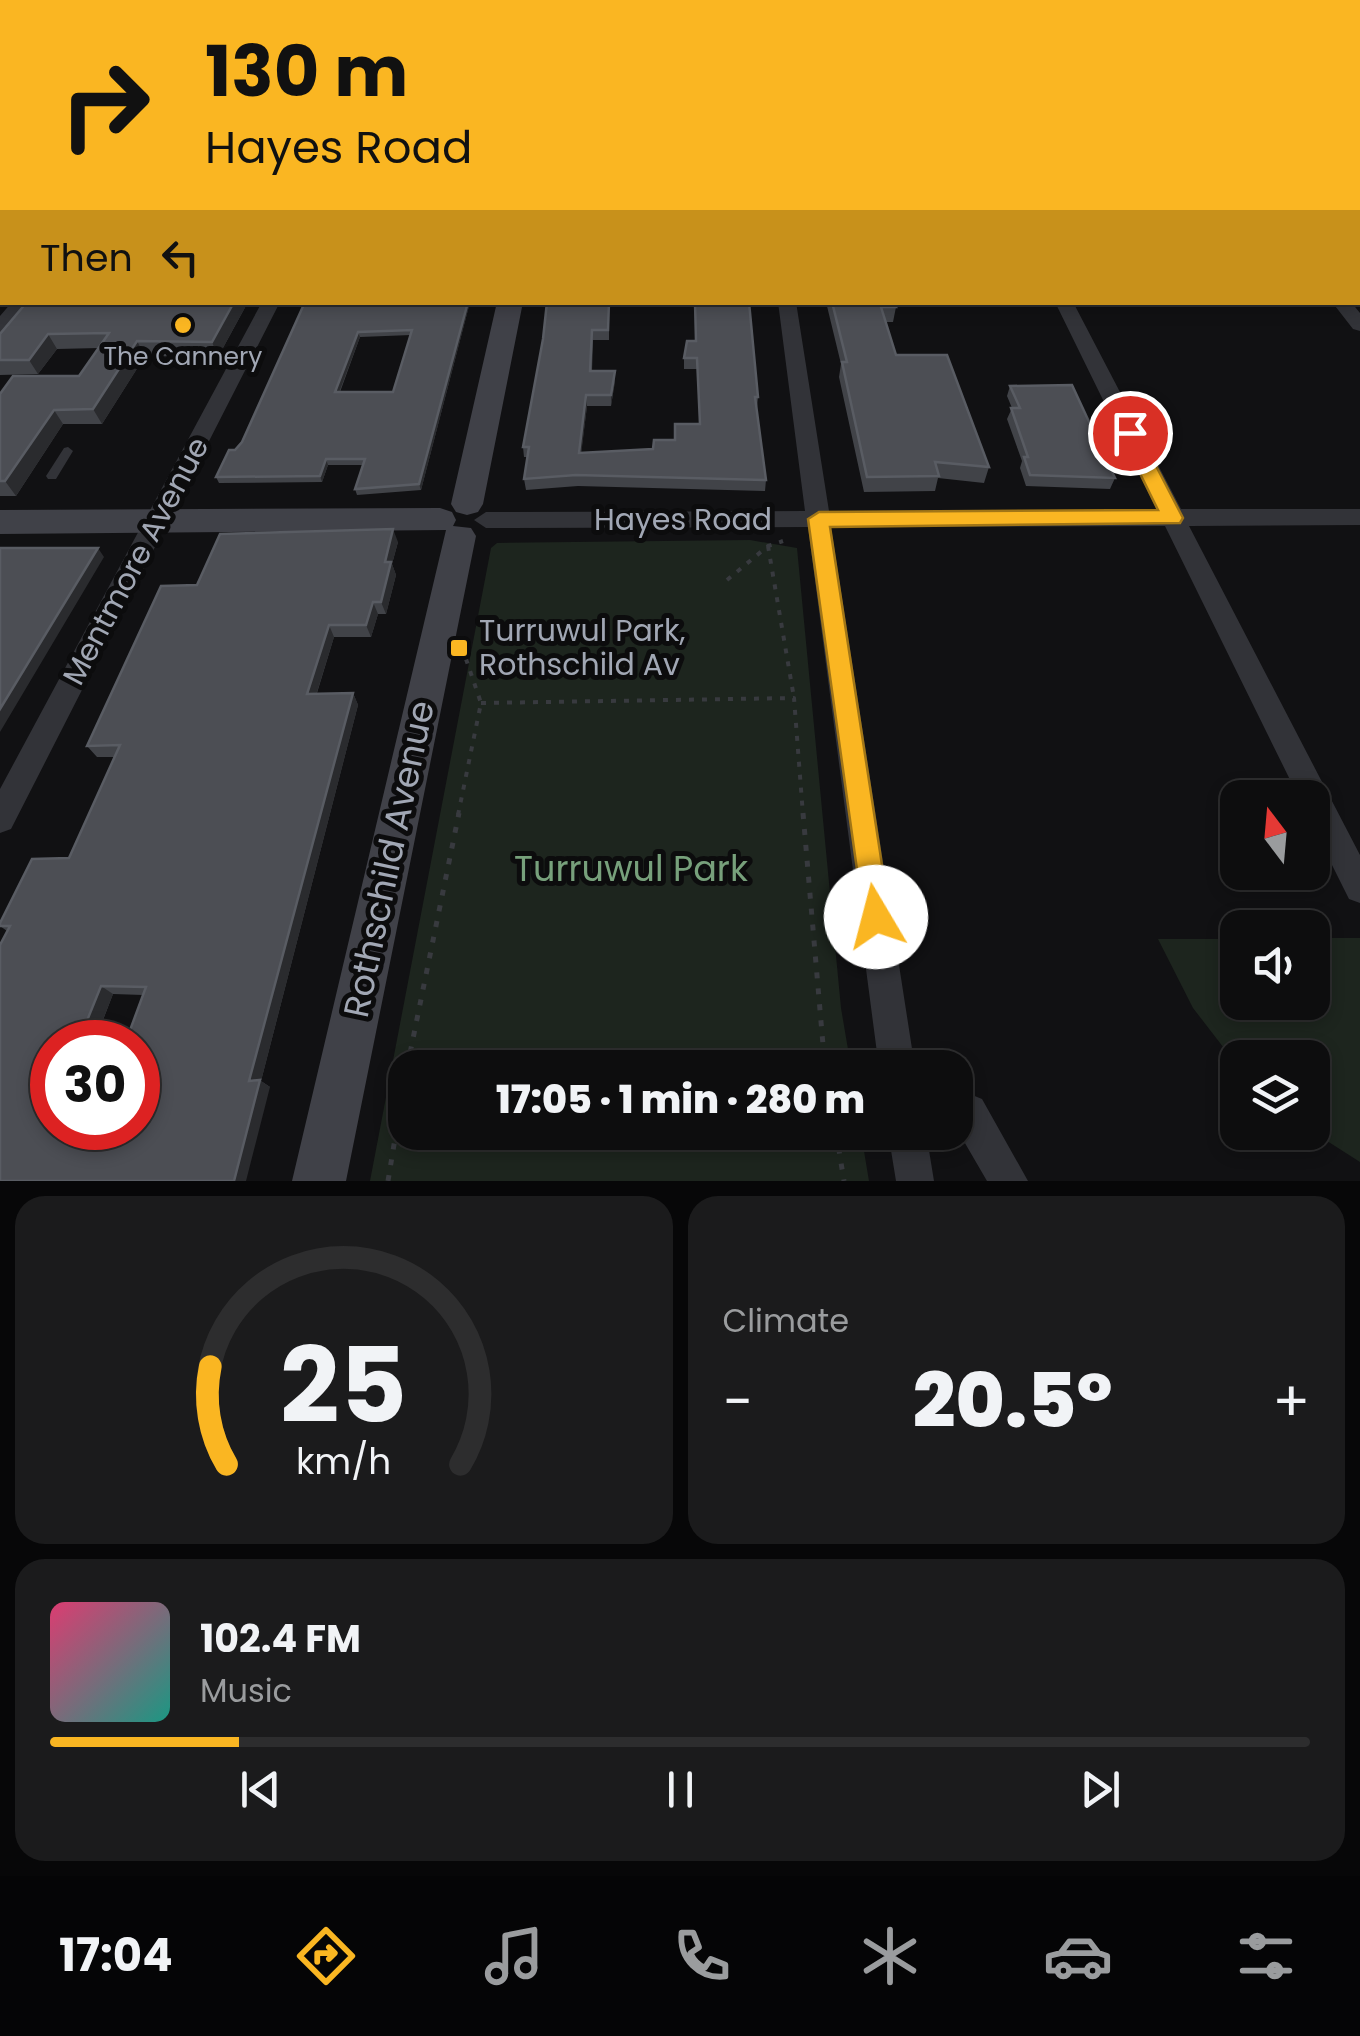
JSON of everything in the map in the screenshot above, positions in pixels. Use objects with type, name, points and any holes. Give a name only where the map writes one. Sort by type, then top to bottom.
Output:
[{"type":"street","points":[[0,328],[19,305]]},
{"type":"street","name":"Mentmore Avenue","points":[[0,819],[269,305]]},
{"type":"street","name":"Rothschild Avenue","points":[[319,1181],[509,305]]},
{"type":"street","points":[[787,305],[894,1050]]},
{"type":"street","points":[[1066,305],[1360,888]]},
{"type":"street","points":[[1344,305],[1360,324]]},
{"type":"street","name":"Hayes Road","points":[[0,522],[1360,517]]},
{"type":"street","points":[[973,1119],[1009,1181]]},
{"type":"street","points":[[910,1150],[915,1181]]},
{"type":"lane","points":[[52,476],[68,451]]},
{"type":"path","points":[[727,580],[768,546],[782,541]]},
{"type":"path","points":[[768,546],[794,698],[822,1050]]},
{"type":"path","points":[[411,1050],[481,704],[466,660]]},
{"type":"path","points":[[481,704],[794,698]]},
{"type":"path","points":[[388,1181],[393,1150]]},
{"type":"path","points":[[839,1150],[844,1181]]},
{"type":"green space","name":"Turruwul Park","points":[[750,540],[797,548],[848,1050],[395,1050],[491,548],[497,543]]},
{"type":"green space","points":[[1330,938],[1360,938],[1360,1162],[1330,1143],[1330,1040],[1220,1043],[1193,1008],[1158,939],[1220,939],[1220,1020],[1330,1020]]},
{"type":"green space","name":"Turruwul Park","points":[[388,1087],[388,1150],[864,1150],[869,1181],[370,1181]]},
{"type":"building","points":[[24,305],[232,305],[212,342],[137,341],[93,409],[54,410],[5,481],[0,481],[0,394],[13,376],[79,376],[109,333],[48,334],[29,360],[0,360],[0,334]]},
{"type":"building","points":[[304,305],[467,305],[419,484],[355,489],[365,459],[326,459],[320,476],[216,477],[229,450],[235,450]],"holes":[[[412,330],[393,392],[335,392],[358,332]]]},
{"type":"building","points":[[547,305],[609,305],[608,330],[592,330],[590,371],[615,371],[611,395],[586,395],[579,453],[653,449],[654,440],[675,440],[675,424],[700,424],[697,358],[684,358],[687,341],[696,341],[695,305],[749,305],[755,397],[766,480],[576,475],[524,479],[529,447],[523,447]]},
{"type":"building","points":[[833,305],[895,305],[881,307],[896,355],[947,355],[989,467],[935,462],[939,476],[867,477],[842,362],[847,362]]},
{"type":"building","points":[[1072,385],[1115,478],[1030,475],[1011,408],[1020,408],[1010,386]]},
{"type":"building","points":[[393,529],[385,562],[391,562],[381,602],[373,602],[366,625],[329,625],[307,694],[353,693],[249,1081],[260,1080],[234,1181],[0,1181],[0,945],[10,926],[0,923],[32,859],[69,858],[120,745],[87,746],[161,586],[197,585],[220,534]]},
{"type":"building","points":[[0,548],[98,548],[0,709]]},
{"type":"place","name":"The Cannery","points":[[183,325]]},
{"type":"place","name":"Turruwul Park, Rothschild Av","points":[[459,648]]},
{"type":"route","points":[[876,917],[819,519],[1172,518],[1130,433]]}]
